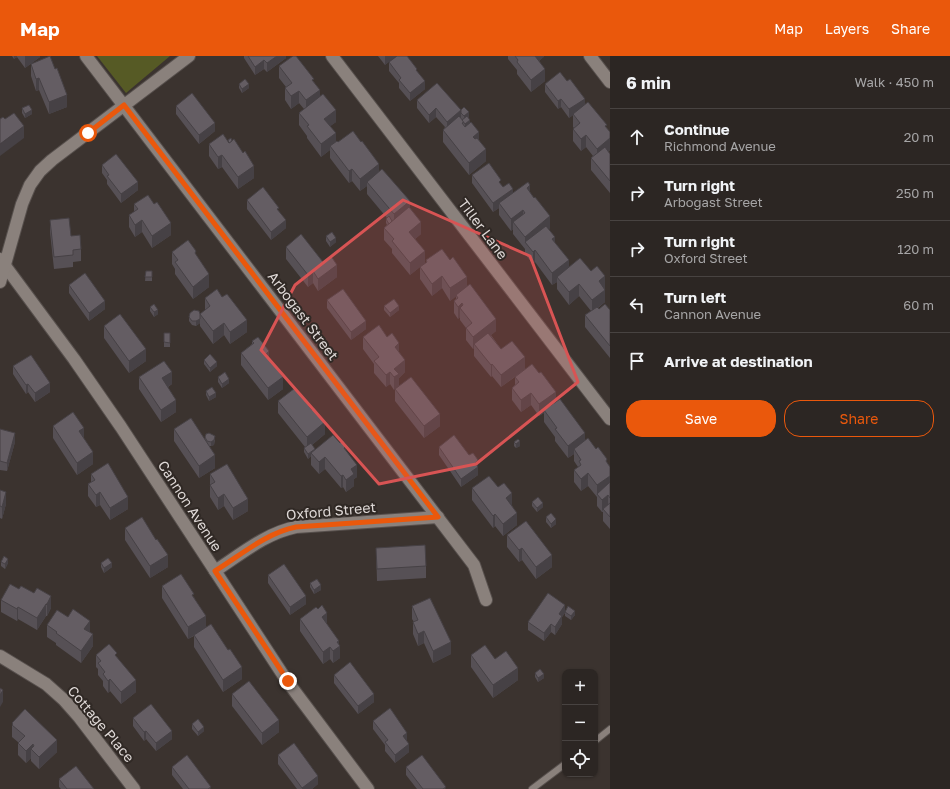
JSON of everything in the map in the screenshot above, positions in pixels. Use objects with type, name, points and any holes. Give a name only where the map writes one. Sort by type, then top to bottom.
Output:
[{"type":"street","name":"Arbogast Street","points":[[86,56],[474,565],[486,600]]},
{"type":"street","points":[[0,282],[2,262],[22,204],[30,185],[40,171],[52,160],[189,56]]},
{"type":"street","name":"Tiller Lane","points":[[332,56],[610,420]]},
{"type":"street","points":[[590,56],[610,82]]},
{"type":"street","name":"Cannon Avenue","points":[[2,262],[74,359],[121,427],[288,681],[367,789]]},
{"type":"street","name":"Oxford Street","points":[[215,571],[267,537],[282,530],[296,527],[438,517]]},
{"type":"street","name":"Cottage Place","points":[[0,656],[46,684],[64,700],[79,717],[134,789]]},
{"type":"lane","points":[[598,738],[610,729]]},
{"type":"lane","points":[[532,789],[562,766]]},
{"type":"highlighted area","points":[[403,200],[530,256],[578,382],[476,464],[379,484],[261,350],[295,285]]},
{"type":"green space","points":[[97,56],[170,56],[126,93]]},
{"type":"building","points":[[50,56],[55,69],[57,68],[67,95],[49,102],[39,78],[36,79],[31,64]]},
{"type":"building","points":[[248,56],[277,56],[267,63],[264,60],[255,67]]},
{"type":"building","points":[[293,56],[296,56],[314,79],[312,80],[320,90],[306,100],[299,91],[291,96],[285,88],[292,83],[279,66]]},
{"type":"building","points":[[397,56],[407,56],[425,81],[410,93],[399,80],[401,78],[389,62]]},
{"type":"building","points":[[515,56],[535,56],[545,69],[531,80],[517,62],[518,60]]},
{"type":"building","points":[[560,72],[567,81],[570,79],[585,99],[569,109],[561,99],[558,101],[545,84]]},
{"type":"building","points":[[245,79],[249,84],[242,89],[239,84]]},
{"type":"building","points":[[437,83],[461,110],[447,122],[436,108],[429,115],[417,100]]},
{"type":"building","points":[[192,93],[215,123],[199,135],[176,106]]},
{"type":"building","points":[[323,94],[336,110],[324,119],[336,133],[321,144],[307,126],[309,125],[299,113]]},
{"type":"building","points":[[588,102],[607,125],[605,126],[610,132],[610,138],[597,149],[586,135],[581,139],[573,129],[580,123],[573,114]]},
{"type":"building","points":[[29,105],[32,110],[25,114],[22,108]]},
{"type":"building","points":[[464,107],[469,112],[464,116],[461,113],[461,110]]},
{"type":"building","points":[[14,113],[24,126],[0,144],[0,119],[3,117],[5,119]]},
{"type":"building","points":[[459,116],[464,122],[462,123],[465,127],[471,122],[479,132],[473,137],[475,139],[477,138],[486,149],[469,163],[443,130]]},
{"type":"building","points":[[467,116],[470,120],[465,124],[462,120]]},
{"type":"building","points":[[353,131],[379,164],[360,179],[352,169],[349,171],[330,146]]},
{"type":"building","points":[[223,134],[229,143],[234,139],[243,153],[245,151],[254,166],[238,177],[222,155],[218,157],[209,144]]},
{"type":"building","points":[[231,138],[232,141],[229,143],[228,140]]},
{"type":"building","points":[[605,147],[610,154],[610,181],[591,158]]},
{"type":"building","points":[[116,154],[138,182],[121,194],[107,176],[109,175],[102,165]]},
{"type":"building","points":[[489,163],[501,180],[499,182],[503,187],[509,183],[513,189],[493,203],[472,175]]},
{"type":"building","points":[[382,169],[410,201],[394,214],[367,182]]},
{"type":"building","points":[[528,182],[530,185],[527,188],[550,216],[525,237],[513,222],[525,213],[523,210],[511,219],[499,203]]},
{"type":"building","points":[[263,187],[286,220],[271,232],[247,200]]},
{"type":"building","points":[[148,195],[154,204],[157,202],[171,223],[152,236],[142,220],[135,225],[129,215],[138,209],[134,204]]},
{"type":"building","points":[[409,207],[421,222],[409,232],[425,251],[410,263],[392,241],[394,239],[384,228]]},
{"type":"building","points":[[389,216],[392,221],[389,224],[386,219]]},
{"type":"building","points":[[69,218],[71,236],[80,235],[81,249],[73,250],[73,255],[54,257],[50,220]]},
{"type":"building","points":[[546,226],[555,237],[552,239],[569,260],[552,273],[535,250],[533,252],[525,242]]},
{"type":"building","points":[[332,232],[336,238],[330,242],[326,236]]},
{"type":"building","points":[[301,234],[323,262],[331,256],[337,265],[318,279],[313,271],[308,275],[286,247]]},
{"type":"building","points":[[188,240],[209,274],[193,287],[175,262],[178,260],[172,252]]},
{"type":"building","points":[[442,249],[450,260],[453,257],[467,277],[450,288],[442,276],[432,284],[420,267],[427,262],[426,260]]},
{"type":"building","points":[[580,258],[591,271],[597,266],[605,276],[599,281],[605,290],[592,300],[579,284],[569,292],[557,277]]},
{"type":"building","points":[[146,271],[152,271],[152,277],[145,277]]},
{"type":"building","points":[[85,273],[105,301],[89,313],[69,285]]},
{"type":"building","points":[[470,284],[496,319],[473,337],[466,328],[472,323],[460,308],[463,305],[462,303],[458,307],[454,301],[458,298],[456,295]]},
{"type":"building","points":[[217,289],[222,297],[227,294],[247,320],[230,332],[224,323],[213,331],[200,314],[210,306],[205,298]]},
{"type":"building","points":[[343,289],[366,321],[351,332],[327,300]]},
{"type":"building","points":[[394,299],[399,306],[390,313],[384,306]]},
{"type":"building","points":[[154,304],[158,310],[154,312],[150,307]]},
{"type":"building","points":[[605,304],[610,310],[610,346],[585,315],[597,307],[599,309]]},
{"type":"building","points":[[194,310],[199,311],[200,319],[192,321],[189,317],[190,313]]},
{"type":"building","points":[[120,314],[146,349],[129,361],[104,326]]},
{"type":"building","points":[[379,325],[387,337],[392,333],[399,343],[395,347],[405,360],[394,369],[399,374],[394,377],[390,372],[386,375],[374,361],[379,357],[363,337]]},
{"type":"building","points":[[164,333],[170,333],[170,343],[164,342]]},
{"type":"building","points":[[488,333],[501,349],[512,341],[525,357],[501,375],[474,344]]},
{"type":"building","points":[[258,337],[269,351],[266,354],[283,377],[268,388],[241,353],[254,343],[252,341]]},
{"type":"building","points":[[210,354],[217,362],[210,368],[204,360]]},
{"type":"building","points":[[31,355],[50,383],[35,393],[28,384],[26,385],[13,366]]},
{"type":"building","points":[[164,361],[172,372],[162,378],[176,400],[161,410],[139,377]]},
{"type":"building","points":[[532,364],[539,373],[541,372],[556,392],[539,404],[531,393],[521,400],[512,388],[519,382],[515,377]]},
{"type":"building","points":[[225,372],[229,379],[222,384],[218,377]]},
{"type":"building","points":[[411,377],[440,414],[424,426],[395,389]]},
{"type":"building","points":[[212,387],[216,393],[209,397],[206,391]]},
{"type":"building","points":[[295,388],[312,410],[314,408],[325,422],[307,437],[278,401]]},
{"type":"building","points":[[560,399],[585,433],[568,446],[555,429],[557,428],[544,410]]},
{"type":"building","points":[[73,412],[84,428],[79,431],[93,452],[77,463],[53,426]]},
{"type":"building","points":[[191,418],[215,455],[199,466],[174,429]]},
{"type":"building","points":[[0,429],[15,433],[7,463],[0,461]]},
{"type":"building","points":[[209,433],[215,436],[214,440],[211,442],[207,441],[205,437],[206,434]]},
{"type":"building","points":[[333,435],[340,443],[343,441],[346,446],[344,448],[357,465],[351,469],[354,474],[346,480],[325,457],[319,462],[311,453]]},
{"type":"building","points":[[454,435],[469,455],[473,453],[478,460],[475,463],[478,467],[461,479],[439,447]]},
{"type":"building","points":[[588,438],[596,449],[598,447],[607,459],[606,461],[610,467],[610,476],[597,485],[588,473],[581,479],[574,470],[581,465],[579,461],[581,460],[574,449]]},
{"type":"building","points":[[518,439],[520,441],[516,444],[514,442]]},
{"type":"building","points":[[311,443],[315,449],[308,454],[304,448]]},
{"type":"building","points":[[108,463],[128,497],[110,508],[100,492],[96,495],[88,484],[95,480],[91,474]]},
{"type":"building","points":[[227,464],[248,499],[233,508],[224,494],[218,498],[210,485],[215,482],[210,474]]},
{"type":"building","points":[[489,476],[498,487],[504,483],[512,493],[506,498],[517,513],[503,524],[495,514],[493,516],[472,488]]},
{"type":"building","points":[[610,482],[610,498],[608,495],[602,500],[597,494]]},
{"type":"building","points":[[0,490],[6,492],[2,507],[0,506]]},
{"type":"building","points":[[538,497],[543,503],[537,508],[532,502]]},
{"type":"building","points":[[610,503],[610,517],[603,509]]},
{"type":"building","points":[[551,513],[556,519],[551,524],[546,517]]},
{"type":"building","points":[[142,517],[156,540],[157,539],[168,555],[150,566],[125,528]]},
{"type":"building","points":[[526,521],[552,555],[536,567],[522,548],[519,550],[507,535]]},
{"type":"building","points":[[425,545],[426,566],[377,569],[376,548]]},
{"type":"building","points":[[4,556],[8,559],[5,564],[1,562]]},
{"type":"building","points":[[108,558],[112,563],[104,568],[101,563]]},
{"type":"building","points":[[284,564],[306,596],[290,607],[268,575]]},
{"type":"building","points":[[181,574],[194,594],[192,595],[206,616],[188,627],[162,586]]},
{"type":"building","points":[[317,579],[321,585],[314,590],[310,583]]},
{"type":"building","points":[[10,584],[19,589],[21,586],[34,593],[37,588],[51,596],[37,618],[18,607],[17,609],[1,600]]},
{"type":"building","points":[[548,593],[565,605],[559,614],[562,616],[555,627],[551,624],[544,633],[528,622]]},
{"type":"building","points":[[430,598],[451,642],[433,651],[424,631],[418,634],[413,622],[418,620],[412,606]]},
{"type":"building","points":[[322,605],[327,613],[322,617],[339,641],[337,642],[340,646],[333,651],[330,647],[323,652],[300,619],[316,607],[318,609]]},
{"type":"building","points":[[568,606],[575,611],[571,616],[565,612]]},
{"type":"building","points":[[73,609],[90,621],[84,629],[93,634],[81,651],[47,625],[57,610],[68,617]]},
{"type":"building","points":[[211,624],[228,650],[230,649],[242,667],[223,680],[194,635]]},
{"type":"building","points":[[109,644],[117,653],[115,655],[136,680],[121,692],[110,679],[108,681],[103,674],[105,672],[98,663],[101,661],[96,655]]},
{"type":"building","points":[[485,645],[495,659],[506,651],[518,668],[493,685],[471,655]]},
{"type":"building","points":[[350,662],[374,694],[358,706],[334,675]]},
{"type":"building","points":[[540,669],[544,674],[538,678],[535,673]]},
{"type":"building","points":[[249,681],[279,720],[262,733],[232,694]]},
{"type":"building","points":[[0,688],[3,690],[0,695]]},
{"type":"building","points":[[151,704],[172,731],[156,743],[146,731],[144,732],[133,718]]},
{"type":"building","points":[[390,708],[407,733],[403,736],[409,744],[395,755],[385,742],[388,740],[373,721]]},
{"type":"building","points":[[25,709],[57,740],[39,757],[31,749],[34,746],[33,744],[26,751],[18,743],[25,736],[12,725],[12,723]]},
{"type":"building","points":[[198,719],[204,727],[198,732],[192,724]]},
{"type":"building","points":[[294,743],[318,776],[302,788],[278,755]]},
{"type":"building","points":[[187,755],[211,787],[208,789],[189,789],[172,767]]},
{"type":"building","points":[[422,755],[446,787],[443,789],[423,789],[406,767]]},
{"type":"building","points":[[76,766],[94,789],[67,789],[59,779]]},
{"type":"route","points":[[88,133],[124,105],[438,517],[296,527],[282,530],[267,537],[215,571],[288,681]]}]
